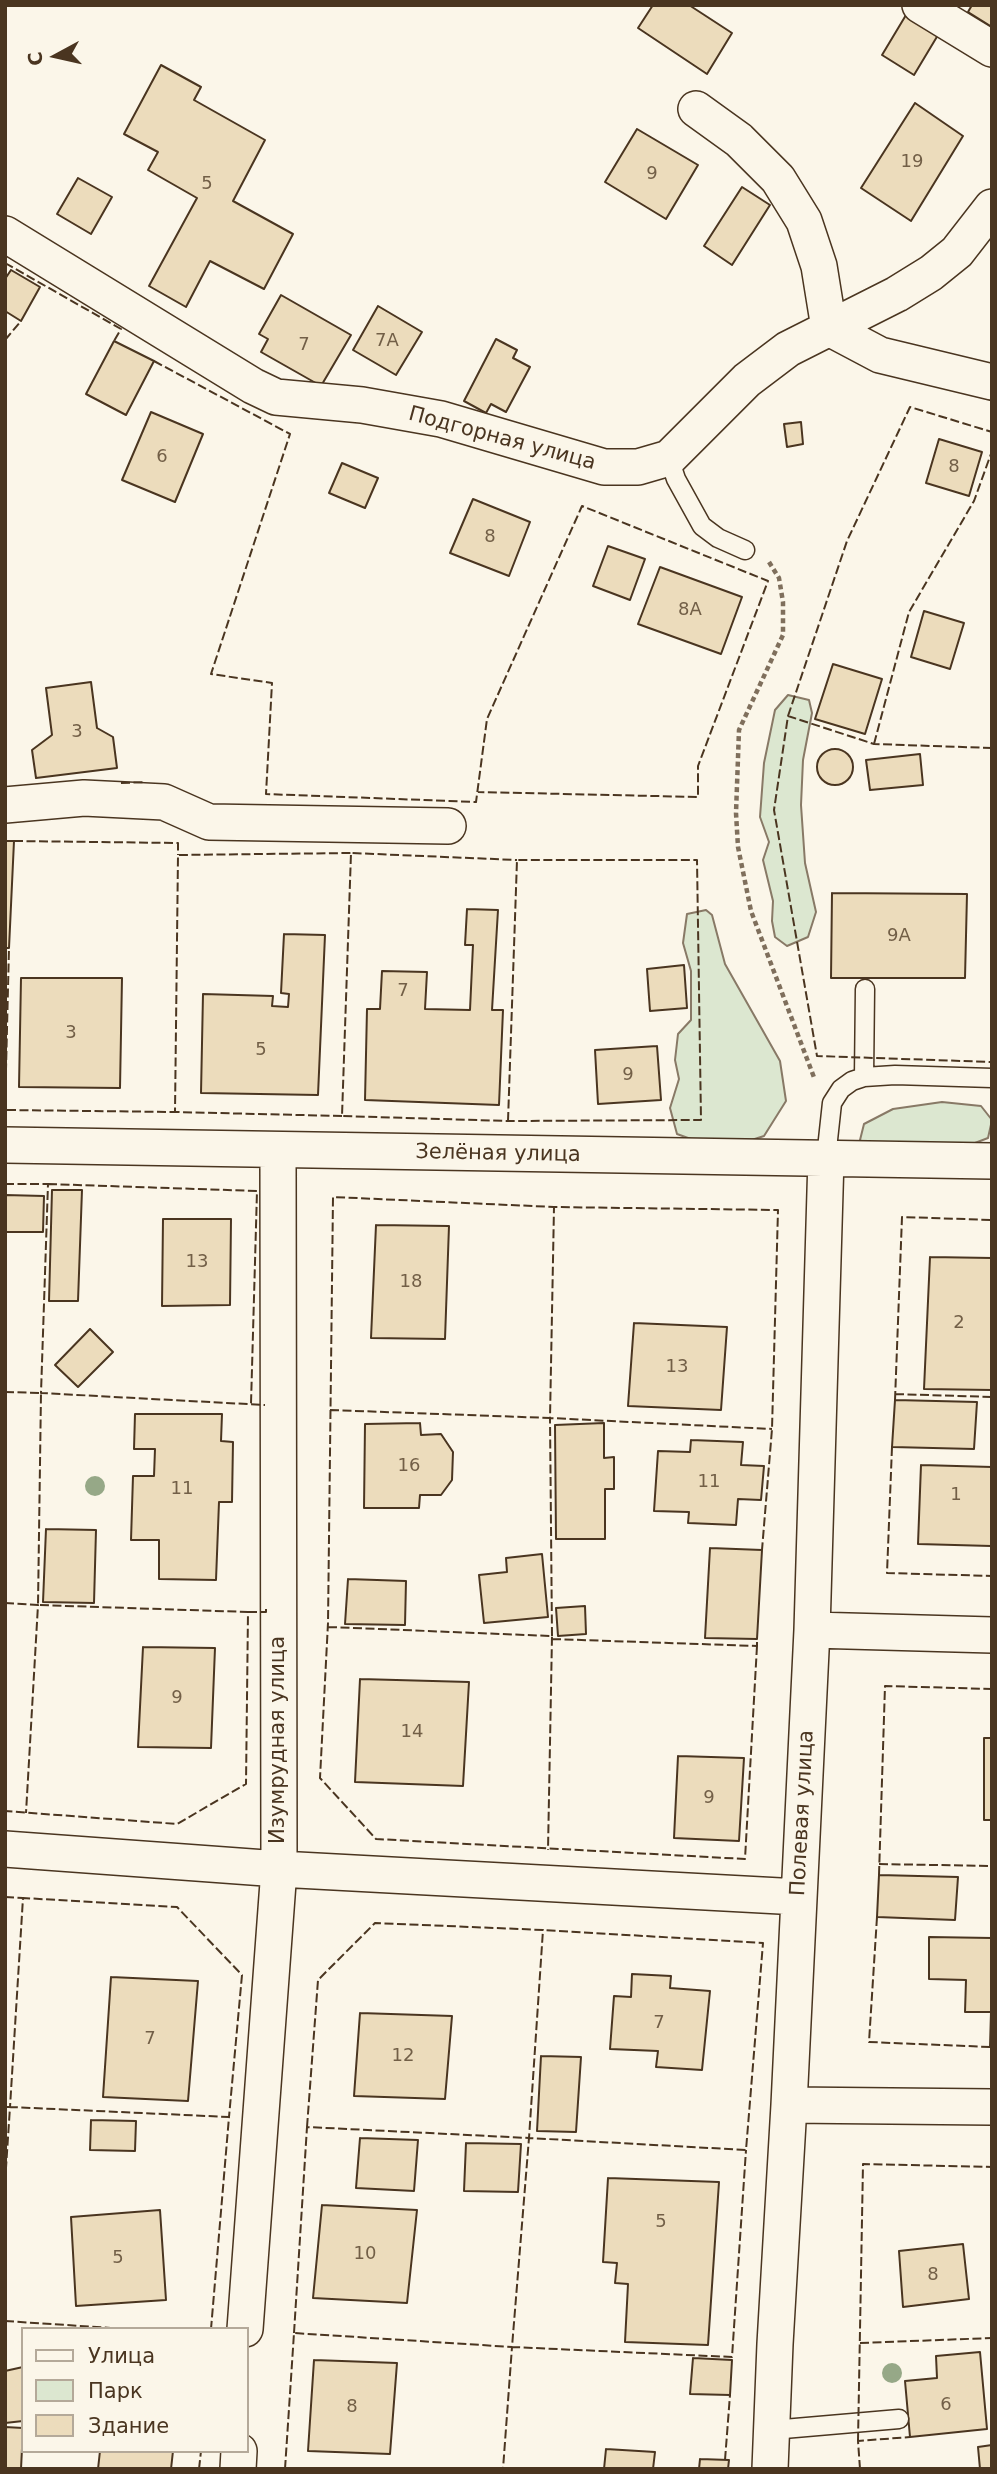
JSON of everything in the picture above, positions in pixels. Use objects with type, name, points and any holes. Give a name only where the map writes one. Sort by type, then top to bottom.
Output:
[{"type":"street","points":[[920,5],[992,49]]},
{"type":"street","points":[[696,108],[739,140],[778,179],[804,221],[819,266],[829,328]]},
{"type":"street","points":[[669,458],[747,380],[788,349],[897,294],[931,273],[957,252],[992,207]]},
{"type":"street","name":"Подгорная улица","points":[[5,234],[253,386],[276,397],[362,405],[441,419],[604,467],[638,467],[669,458]]},
{"type":"street","points":[[829,328],[880,355],[992,383]]},
{"type":"street","points":[[5,805],[85,799],[124,800],[164,802],[209,822],[448,826]]},
{"type":"street","name":"Зелёная улица","points":[[5,1145],[992,1161]]},
{"type":"street","name":"Изумрудная улица","points":[[245,2327],[279,1869],[278,1151]]},
{"type":"street","name":"Полевая улица","points":[[770,2469],[812,1630],[826,1158]]},
{"type":"street","points":[[812,1630],[992,1635]]},
{"type":"street","points":[[5,1849],[279,1869],[799,1897]]},
{"type":"street","points":[[789,2105],[992,2107]]},
{"type":"lane","points":[[669,458],[685,498],[702,526],[718,538],[745,550]]},
{"type":"lane","points":[[864,1077],[865,989]]},
{"type":"lane","points":[[826,1158],[832,1104],[841,1089],[852,1081],[864,1077],[895,1075],[992,1078]]},
{"type":"lane","points":[[772,2430],[899,2419]]},
{"type":"path","points":[[745,550],[769,561],[779,578],[783,602],[783,635],[739,730],[736,813],[738,847],[751,911],[761,942],[816,1084],[832,1104]]},
{"type":"green space","points":[[788,695],[809,700],[812,713],[803,760],[801,805],[805,863],[816,912],[808,937],[787,946],[775,937],[772,921],[773,901],[763,860],[769,842],[760,817],[764,763],[775,710]]},
{"type":"green space","points":[[706,910],[712,915],[725,964],[780,1061],[786,1101],[764,1136],[736,1145],[702,1143],[677,1134],[670,1108],[679,1079],[675,1060],[678,1034],[691,1020],[691,971],[683,943],[687,914]]},
{"type":"green space","points":[[942,1102],[981,1106],[992,1120],[988,1138],[967,1146],[877,1151],[860,1140],[864,1124],[893,1109]]},
{"type":"building","points":[[653,5],[689,5],[732,33],[707,74],[638,28]]},
{"type":"building","points":[[972,5],[992,5],[992,27],[968,12]]},
{"type":"building","points":[[906,15],[938,35],[914,75],[882,55]]},
{"type":"building","points":[[161,65],[201,87],[194,100],[265,140],[233,201],[293,234],[264,289],[210,261],[186,307],[149,286],[197,198],[148,170],[158,152],[124,134]]},
{"type":"building","points":[[915,103],[963,136],[911,221],[861,188]]},
{"type":"building","points":[[637,129],[698,165],[666,219],[605,182]]},
{"type":"building","points":[[78,178],[112,197],[91,234],[57,214]]},
{"type":"building","points":[[742,187],[770,205],[732,265],[704,246]]},
{"type":"building","points":[[11,270],[40,287],[21,321],[5,311],[5,279]]},
{"type":"building","points":[[281,295],[351,335],[321,386],[261,352],[268,339],[259,334]]},
{"type":"building","points":[[378,306],[422,332],[396,375],[353,350]]},
{"type":"building","points":[[496,339],[517,350],[513,358],[530,367],[506,412],[491,404],[486,413],[464,401]]},
{"type":"building","points":[[114,341],[154,361],[126,415],[86,394]]},
{"type":"building","points":[[151,412],[203,434],[175,502],[122,480]]},
{"type":"building","points":[[801,422],[803,444],[787,447],[784,424]]},
{"type":"building","points":[[939,439],[982,452],[969,496],[926,483]]},
{"type":"building","points":[[342,463],[378,478],[365,508],[329,493]]},
{"type":"building","points":[[473,499],[530,522],[509,576],[450,553]]},
{"type":"building","points":[[608,546],[645,559],[630,600],[593,586]]},
{"type":"building","points":[[660,567],[742,597],[721,654],[638,624]]},
{"type":"building","points":[[924,611],[964,623],[950,669],[911,657]]},
{"type":"building","points":[[833,664],[882,679],[865,734],[815,719]]},
{"type":"building","points":[[91,682],[97,728],[113,737],[117,768],[36,778],[32,750],[52,735],[46,688]]},
{"type":"building","points":[[835,749],[848,754],[853,767],[848,780],[835,785],[822,780],[817,767],[822,754]]},
{"type":"building","points":[[920,754],[923,785],[870,790],[866,760]]},
{"type":"building","points":[[5,841],[14,841],[9,948],[5,948]]},
{"type":"building","points":[[832,893],[967,894],[965,978],[831,978]]},
{"type":"building","points":[[467,909],[498,910],[492,1010],[503,1010],[499,1105],[365,1100],[367,1009],[380,1009],[382,971],[427,972],[425,1009],[470,1010],[473,945],[465,945]]},
{"type":"building","points":[[284,934],[325,935],[318,1095],[201,1093],[203,994],[273,996],[272,1006],[288,1007],[289,994],[281,993]]},
{"type":"building","points":[[684,965],[687,1008],[650,1011],[647,969]]},
{"type":"building","points":[[21,978],[122,978],[120,1088],[19,1087]]},
{"type":"building","points":[[657,1046],[661,1100],[598,1104],[595,1050]]},
{"type":"building","points":[[52,1190],[82,1190],[78,1301],[49,1301]]},
{"type":"building","points":[[5,1195],[44,1196],[43,1232],[5,1232]]},
{"type":"building","points":[[163,1219],[231,1219],[230,1305],[162,1306]]},
{"type":"building","points":[[376,1225],[449,1226],[445,1339],[371,1338]]},
{"type":"building","points":[[930,1257],[992,1258],[992,1390],[924,1389]]},
{"type":"building","points":[[634,1323],[727,1327],[721,1410],[628,1406]]},
{"type":"building","points":[[90,1329],[113,1352],[78,1387],[55,1365]]},
{"type":"building","points":[[895,1400],[977,1402],[974,1449],[892,1447]]},
{"type":"building","points":[[135,1414],[222,1414],[221,1441],[233,1442],[232,1502],[219,1502],[216,1580],[159,1579],[159,1540],[131,1540],[133,1476],[154,1476],[155,1449],[134,1449]]},
{"type":"building","points":[[420,1423],[421,1435],[441,1434],[453,1452],[452,1480],[441,1495],[420,1495],[419,1508],[364,1508],[365,1424]]},
{"type":"building","points":[[604,1423],[604,1458],[614,1457],[614,1489],[605,1489],[605,1539],[556,1539],[555,1425]]},
{"type":"building","points":[[691,1440],[743,1442],[741,1465],[764,1466],[761,1500],[738,1499],[736,1525],[688,1523],[689,1512],[654,1511],[658,1451],[690,1452]]},
{"type":"building","points":[[921,1465],[992,1467],[991,1546],[918,1544]]},
{"type":"building","points":[[46,1529],[96,1530],[94,1603],[43,1602]]},
{"type":"building","points":[[710,1548],[762,1550],[757,1639],[705,1638]]},
{"type":"building","points":[[542,1554],[548,1617],[484,1623],[479,1575],[507,1572],[506,1558]]},
{"type":"building","points":[[348,1579],[406,1581],[405,1625],[345,1624]]},
{"type":"building","points":[[585,1606],[586,1634],[558,1636],[556,1608]]},
{"type":"building","points":[[143,1647],[215,1648],[211,1748],[138,1747]]},
{"type":"building","points":[[360,1679],[469,1682],[463,1786],[355,1782]]},
{"type":"building","points":[[984,1738],[992,1738],[992,1820],[984,1820]]},
{"type":"building","points":[[678,1756],[744,1758],[739,1841],[674,1838]]},
{"type":"building","points":[[879,1875],[958,1877],[955,1920],[877,1917]]},
{"type":"building","points":[[929,1937],[992,1938],[992,2047],[991,2012],[965,2012],[966,1980],[929,1979]]},
{"type":"building","points":[[632,1974],[671,1976],[670,1988],[710,1991],[702,2070],[656,2067],[658,2051],[610,2049],[614,1996],[631,1997]]},
{"type":"building","points":[[111,1977],[198,1981],[188,2101],[103,2097]]},
{"type":"building","points":[[360,2013],[452,2016],[445,2099],[354,2096]]},
{"type":"building","points":[[541,2056],[581,2057],[576,2132],[537,2131]]},
{"type":"building","points":[[91,2120],[136,2121],[135,2151],[90,2150]]},
{"type":"building","points":[[360,2138],[418,2140],[414,2191],[356,2188]]},
{"type":"building","points":[[466,2143],[521,2144],[518,2192],[464,2191]]},
{"type":"building","points":[[608,2178],[719,2182],[708,2345],[625,2342],[628,2284],[615,2283],[617,2263],[603,2262]]},
{"type":"building","points":[[322,2205],[417,2210],[407,2303],[313,2298]]},
{"type":"building","points":[[160,2210],[166,2300],[76,2306],[71,2217]]},
{"type":"building","points":[[963,2244],[969,2299],[903,2307],[899,2251]]},
{"type":"building","points":[[980,2352],[987,2429],[910,2437],[905,2381],[937,2378],[936,2356]]},
{"type":"building","points":[[693,2358],[732,2360],[730,2395],[690,2394]]},
{"type":"building","points":[[314,2360],[397,2363],[390,2454],[308,2451]]},
{"type":"building","points":[[21,2367],[21,2421],[5,2423],[5,2371]]},
{"type":"building","points":[[5,2427],[21,2428],[21,2469],[5,2469]]},
{"type":"building","points":[[992,2445],[992,2469],[980,2469],[978,2447]]},
{"type":"building","points":[[606,2449],[655,2452],[653,2469],[604,2469]]},
{"type":"building","points":[[100,2453],[173,2453],[171,2469],[98,2469]]},
{"type":"building","points":[[700,2459],[729,2460],[728,2469],[699,2469]]},
{"type":"fence","points":[[5,263],[121,329],[114,341]]},
{"type":"fence","points":[[5,340],[21,321]]},
{"type":"fence","points":[[154,361],[290,434],[211,674],[272,683],[266,794],[476,802],[487,719],[582,506],[768,581],[698,766],[698,797],[478,792]]},
{"type":"fence","points":[[788,716],[847,541],[910,407],[992,432]]},
{"type":"fence","points":[[874,744],[909,612],[974,501],[992,451]]},
{"type":"fence","points":[[992,748],[874,744],[788,716],[774,810],[817,1056],[992,1062]]},
{"type":"fence","points":[[121,783],[146,782]]},
{"type":"fence","points":[[14,841],[178,843],[178,855]]},
{"type":"fence","points":[[342,1116],[175,1112],[178,855],[351,853]]},
{"type":"fence","points":[[508,1121],[517,860],[697,860],[701,1120],[508,1121],[342,1116],[351,853],[517,860]]},
{"type":"fence","points":[[5,1110],[9,948]]},
{"type":"fence","points":[[7,1110],[175,1112]]},
{"type":"fence","points":[[5,1184],[48,1184],[41,1393],[265,1405]]},
{"type":"fence","points":[[48,1184],[257,1191],[251,1404]]},
{"type":"fence","points":[[757,1646],[745,1859],[376,1839],[320,1778],[328,1623],[333,1197],[554,1207],[778,1210],[772,1429],[762,1550]]},
{"type":"fence","points":[[330,1410],[550,1418],[554,1207]]},
{"type":"fence","points":[[895,1400],[902,1217],[992,1220]]},
{"type":"fence","points":[[5,1392],[41,1393],[38,1605],[248,1612],[246,1784],[177,1824],[5,1811]]},
{"type":"fence","points":[[895,1394],[992,1397]]},
{"type":"fence","points":[[552,1636],[550,1418],[772,1429]]},
{"type":"fence","points":[[892,1447],[887,1573],[992,1576]]},
{"type":"fence","points":[[5,1603],[38,1605],[26,1813]]},
{"type":"fence","points":[[248,1612],[266,1612],[266,1609]]},
{"type":"fence","points":[[328,1627],[552,1636],[548,1850]]},
{"type":"fence","points":[[552,1639],[757,1646],[757,1639]]},
{"type":"fence","points":[[879,1875],[885,1686],[992,1689]]},
{"type":"fence","points":[[879,1864],[992,1866]]},
{"type":"fence","points":[[5,1897],[23,1898]]},
{"type":"fence","points":[[5,2107],[10,2107],[23,1898],[177,1907],[242,1975],[229,2117]]},
{"type":"fence","points":[[877,1917],[869,2042],[990,2047]]},
{"type":"fence","points":[[307,2127],[318,1980],[375,1923],[543,1930],[529,2138],[746,2150],[763,1943],[543,1930]]},
{"type":"fence","points":[[5,2183],[10,2107],[229,2117],[211,2327]]},
{"type":"fence","points":[[294,2333],[307,2127],[529,2138],[512,2347],[732,2357],[746,2150]]},
{"type":"fence","points":[[858,2441],[863,2164],[992,2167]]},
{"type":"fence","points":[[5,2321],[96,2327]]},
{"type":"fence","points":[[285,2469],[294,2333],[512,2347],[503,2469]]},
{"type":"fence","points":[[860,2343],[992,2338]]},
{"type":"fence","points":[[725,2460],[730,2395]]},
{"type":"fence","points":[[860,2469],[858,2441],[910,2437]]},
{"type":"fence","points":[[199,2469],[201,2453]]}]
